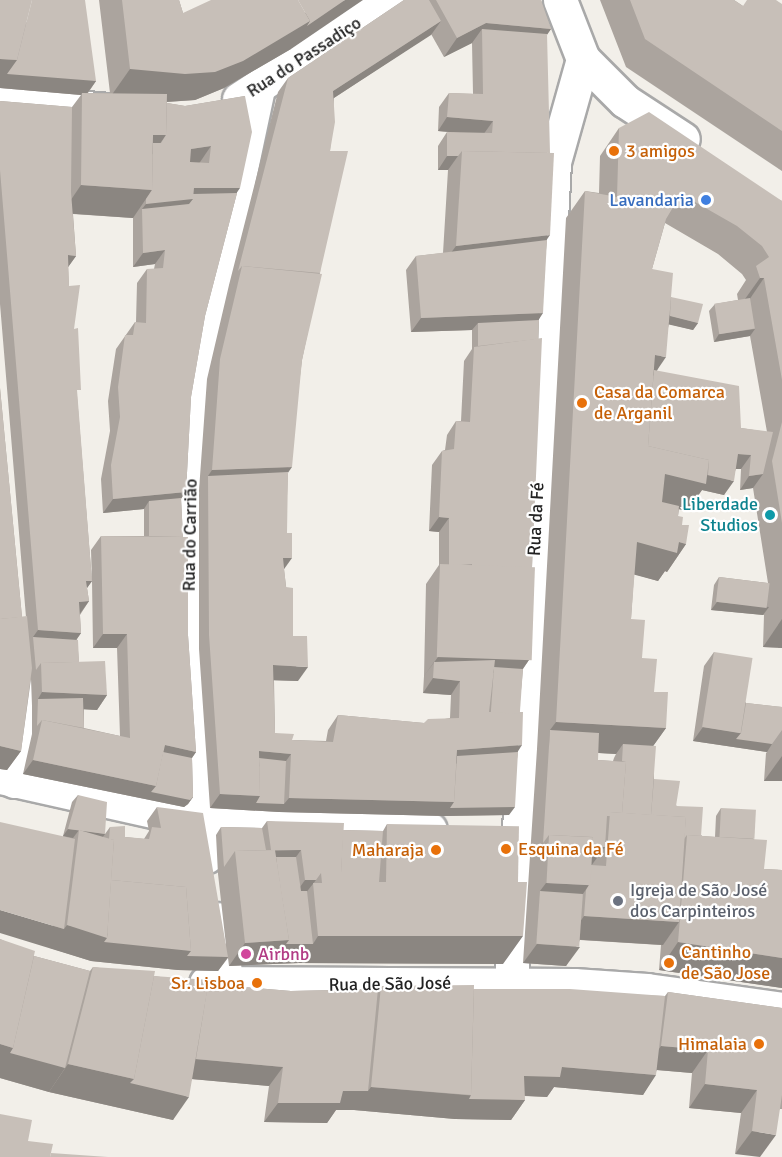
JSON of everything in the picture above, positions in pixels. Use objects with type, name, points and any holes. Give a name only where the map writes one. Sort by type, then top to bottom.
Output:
[{"type":"street","name":"Rua do Passadiço","points":[[208,109],[258,89],[389,0]]},
{"type":"street","points":[[560,0],[583,59],[625,101],[714,159]]},
{"type":"street","name":"Rua da Fé","points":[[511,982],[555,162],[583,59]]},
{"type":"street","name":"Rua do Carrião","points":[[227,985],[202,822],[189,606],[188,536],[196,397],[258,89]]},
{"type":"street","points":[[0,100],[154,114]]},
{"type":"street","points":[[20,648],[24,729],[7,779],[202,822],[519,831]]},
{"type":"street","name":"Rua de São José","points":[[170,979],[227,985],[511,982],[647,990],[782,1009]]},
{"type":"building","points":[[0,0],[32,0],[17,60],[0,59]]},
{"type":"building","points":[[32,0],[85,0],[96,81],[7,74],[17,60]]},
{"type":"building","points":[[122,0],[179,0],[183,13],[211,0],[298,0],[310,21],[243,61],[215,72],[185,74],[130,69]]},
{"type":"building","points":[[298,0],[345,0],[307,26],[310,21]]},
{"type":"building","points":[[404,0],[429,0],[441,21],[333,91],[335,122],[330,151],[348,151],[320,273],[242,266],[238,271],[288,78]]},
{"type":"building","points":[[436,0],[541,0],[551,29],[486,23],[457,38]]},
{"type":"building","points":[[630,0],[734,0],[743,6],[747,0],[776,0],[782,4],[782,131],[645,39]]},
{"type":"building","points":[[482,29],[547,34],[550,153],[462,151],[458,156],[447,156],[447,132],[492,133],[493,121],[447,117],[449,93],[483,94]]},
{"type":"building","points":[[82,93],[167,94],[166,135],[153,135],[152,190],[81,185]]},
{"type":"building","points":[[245,96],[252,132],[240,188],[194,188],[193,199],[146,204],[146,199],[152,190],[153,143],[161,143],[166,135],[167,103],[185,106]],"holes":[[[211,146],[209,163],[190,162],[191,149]]]},
{"type":"building","points":[[0,101],[72,107],[71,192],[76,256],[68,255],[69,286],[80,285],[74,329],[78,328],[81,390],[77,390],[92,581],[86,581],[89,601],[79,602],[81,633],[38,630],[0,170]]},
{"type":"building","points":[[649,112],[782,201],[782,380],[764,278],[760,278],[756,266],[769,257],[762,246],[737,226],[681,194],[666,219],[652,269],[673,273],[666,357],[655,355],[648,446],[709,460],[706,484],[665,474],[662,502],[679,506],[678,516],[683,517],[682,525],[689,525],[686,544],[679,542],[677,553],[637,542],[631,619],[645,620],[642,658],[657,659],[654,692],[668,692],[666,728],[556,722],[585,191],[617,197],[619,128]]},
{"type":"building","points":[[462,151],[554,153],[550,235],[456,246]]},
{"type":"building","points":[[237,193],[205,316],[191,397],[186,492],[113,499],[111,465],[120,417],[118,387],[125,335],[133,335],[135,322],[146,323],[147,269],[163,268],[165,250],[143,253],[142,209],[189,204],[193,199],[193,194]]},
{"type":"building","points":[[547,240],[543,313],[421,318],[416,256]]},
{"type":"building","points":[[242,266],[322,274],[302,360],[292,467],[212,470],[220,359]]},
{"type":"building","points":[[671,297],[703,304],[698,323],[670,316]]},
{"type":"building","points":[[750,298],[755,329],[719,334],[714,304]]},
{"type":"building","points":[[539,320],[538,339],[478,346],[478,323]]},
{"type":"building","points":[[542,338],[532,568],[472,566],[472,564],[449,565],[449,518],[439,517],[442,451],[454,449],[456,421],[470,422],[474,347]]},
{"type":"building","points":[[654,370],[739,386],[741,428],[773,432],[763,474],[749,476],[751,455],[738,454],[734,481],[708,475],[709,460],[648,446]]},
{"type":"building","points":[[0,388],[22,617],[0,619]]},
{"type":"building","points":[[782,422],[782,523],[772,461]]},
{"type":"building","points":[[288,472],[287,533],[292,533],[292,558],[283,558],[286,587],[293,588],[293,636],[307,636],[308,667],[273,665],[275,733],[294,734],[292,740],[333,742],[338,715],[424,723],[428,719],[459,718],[460,681],[433,678],[434,662],[495,660],[489,712],[523,712],[522,745],[457,750],[454,802],[289,798],[291,754],[259,751],[260,796],[220,794],[209,635],[208,476]]},
{"type":"building","points":[[181,498],[183,537],[149,536],[149,501]]},
{"type":"building","points":[[101,536],[188,537],[188,635],[196,752],[165,745],[156,786],[33,760],[42,720],[130,738],[127,634],[103,634]]},
{"type":"building","points":[[440,564],[535,567],[532,660],[437,657]]},
{"type":"building","points":[[719,577],[770,583],[767,608],[716,602]]},
{"type":"building","points":[[27,616],[32,668],[21,751],[0,746],[0,619]]},
{"type":"building","points":[[33,637],[78,640],[79,662],[41,663],[36,670]]},
{"type":"building","points":[[714,652],[753,658],[741,733],[702,727]]},
{"type":"building","points":[[105,661],[107,695],[42,692],[41,663]]},
{"type":"building","points":[[494,667],[523,669],[520,714],[491,712]]},
{"type":"building","points":[[83,698],[84,728],[42,720],[37,726],[38,699]]},
{"type":"building","points":[[746,703],[782,707],[782,730],[772,744],[736,739],[741,733]]},
{"type":"building","points":[[550,730],[599,733],[598,760],[626,762],[622,813],[610,812],[610,816],[607,816],[605,847],[592,846],[593,837],[549,835],[543,843]]},
{"type":"building","points":[[623,744],[656,746],[651,815],[622,813],[626,762],[622,761]]},
{"type":"building","points":[[163,752],[192,758],[193,797],[190,800],[151,792],[156,786]]},
{"type":"building","points":[[518,752],[515,807],[450,808],[454,802],[457,756]]},
{"type":"building","points":[[259,758],[286,761],[284,804],[256,803],[260,796]]},
{"type":"building","points":[[654,779],[680,781],[676,806],[703,807],[701,836],[687,835],[684,839],[686,817],[651,815]]},
{"type":"building","points":[[78,795],[107,802],[105,834],[68,829]]},
{"type":"building","points":[[157,807],[203,813],[228,957],[187,956],[191,951],[186,887],[111,880],[114,840],[109,839],[110,827],[125,826],[125,837],[149,839],[152,827],[161,828]]},
{"type":"building","points":[[721,808],[756,810],[754,839],[719,837]]},
{"type":"building","name":"Igreja de São José dos Carpinteiros","points":[[610,812],[686,817],[679,922],[584,916],[591,865],[606,866]]},
{"type":"building","points":[[267,821],[344,823],[341,873],[321,873],[316,880],[305,880],[301,850],[271,850]]},
{"type":"building","points":[[0,822],[75,839],[64,929],[0,910]]},
{"type":"building","points":[[387,824],[519,826],[518,884],[386,882]]},
{"type":"building","points":[[221,827],[262,828],[266,850],[235,851],[224,867]]},
{"type":"building","points":[[79,830],[114,840],[107,938],[67,925]]},
{"type":"building","points":[[343,830],[383,831],[379,882],[345,882],[345,873],[341,873]]},
{"type":"building","points":[[549,835],[593,837],[590,885],[546,883]]},
{"type":"building","points":[[687,835],[767,840],[764,869],[782,870],[782,958],[678,942]]},
{"type":"building","points":[[275,850],[289,940],[245,943],[235,851]]},
{"type":"building","points":[[276,857],[296,857],[301,891],[281,891]]},
{"type":"building","points":[[321,873],[345,873],[345,882],[527,882],[523,936],[318,936],[313,883],[322,883]]},
{"type":"building","points":[[111,880],[186,887],[191,951],[104,942],[107,938]]},
{"type":"building","points":[[281,891],[307,891],[313,944],[286,944],[289,940]]},
{"type":"building","points":[[540,891],[583,894],[579,947],[536,944]]},
{"type":"building","points":[[0,939],[35,951],[13,1048],[0,1044]]},
{"type":"building","points":[[34,956],[90,971],[65,1068],[10,1053]]},
{"type":"building","points":[[93,967],[155,971],[134,1079],[68,1064]]},
{"type":"building","points":[[154,976],[209,980],[189,1097],[130,1083],[134,1079]]},
{"type":"building","points":[[208,984],[291,991],[378,989],[368,1091],[343,1091],[340,1103],[278,1103],[283,1067],[196,1059]]},
{"type":"building","points":[[474,985],[471,1095],[371,1087],[381,986]]},
{"type":"building","points":[[474,989],[570,989],[665,996],[656,1075],[562,1067],[560,1077],[524,1076],[525,1100],[469,1099],[471,1095]]},
{"type":"building","points":[[668,992],[782,1008],[782,1095],[776,1135],[752,1131],[757,1090],[705,1084],[708,1050],[661,1046]]},
{"type":"building","points":[[0,1114],[32,1120],[28,1141],[53,1144],[50,1157],[0,1157]]},
{"type":"building","points":[[51,1153],[108,1157],[50,1157]]},
{"type":"place","name":"3 amigos","points":[[614,151]]},
{"type":"place","name":"Lavandaria","points":[[706,200]]},
{"type":"place","name":"Casa da Comarca de Arganil","points":[[582,403]]},
{"type":"place","name":"Liberdade Studios","points":[[770,515]]},
{"type":"place","name":"Esquina da Fé","points":[[506,849]]},
{"type":"place","name":"Maharaja","points":[[436,850]]},
{"type":"place","name":"Igreja de São José dos Carpinteiros","points":[[618,901]]},
{"type":"place","name":"Airbnb","points":[[246,954]]},
{"type":"place","name":"Cantinho de São Jose","points":[[669,963]]},
{"type":"place","name":"Sr. Lisboa","points":[[257,983]]},
{"type":"place","name":"Himalaia","points":[[759,1044]]}]
